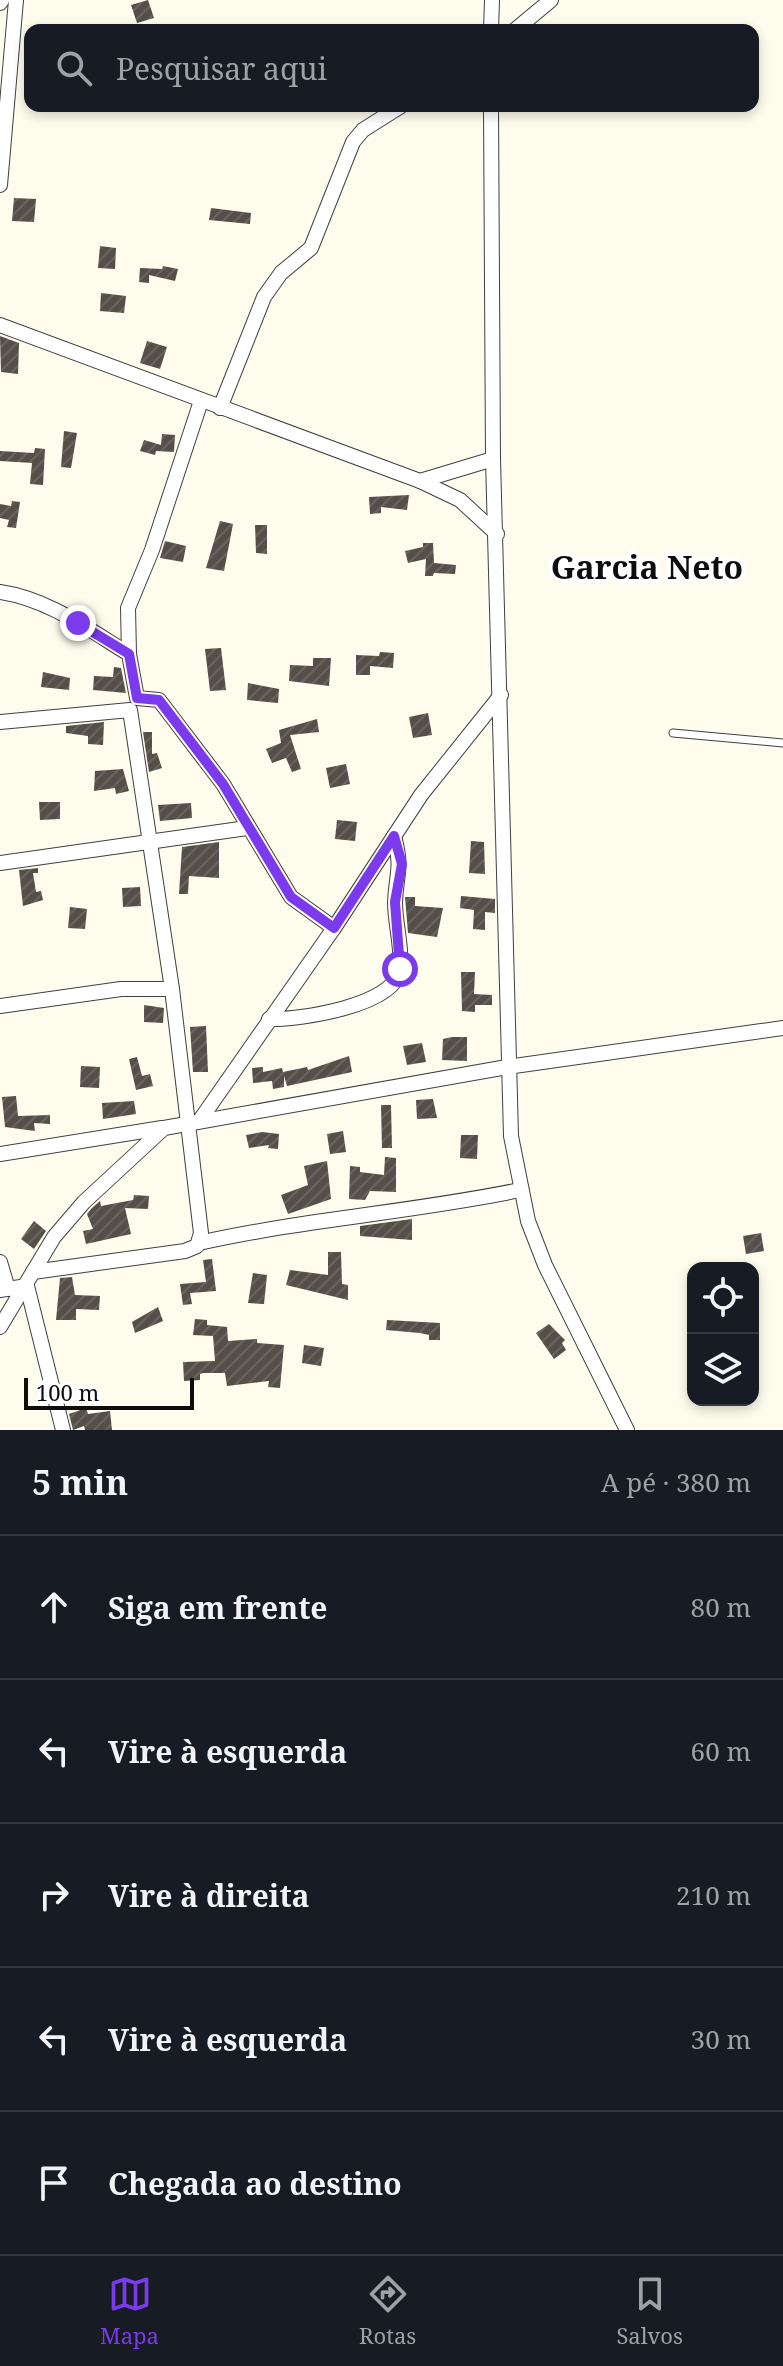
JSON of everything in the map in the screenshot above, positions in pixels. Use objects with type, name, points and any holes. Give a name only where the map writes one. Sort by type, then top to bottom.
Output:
[{"type":"street","points":[[0,185],[16,0]]},
{"type":"street","points":[[491,24],[492,0]]},
{"type":"street","points":[[522,24],[551,0]]},
{"type":"street","points":[[220,408],[264,297],[281,273],[311,248],[353,142],[363,130],[392,112]]},
{"type":"street","points":[[491,112],[493,459],[511,1136],[520,1190],[545,1265],[627,1430]]},
{"type":"street","points":[[0,325],[420,481],[460,500],[497,534]]},
{"type":"street","points":[[199,1243],[195,1120],[150,841],[129,654],[128,608],[152,550],[201,401]]},
{"type":"street","points":[[420,481],[493,459]]},
{"type":"street","points":[[0,592],[53,608],[129,654]]},
{"type":"street","points":[[195,1120],[334,928],[421,795],[501,695]]},
{"type":"street","points":[[0,722],[159,700],[223,784],[291,897],[334,928]]},
{"type":"street","points":[[0,863],[247,828]]},
{"type":"street","points":[[269,1019],[303,1020],[381,994],[394,983],[400,969],[395,902],[402,864],[394,836]]},
{"type":"street","points":[[0,1006],[121,989],[172,989]]},
{"type":"street","points":[[0,1154],[507,1067],[783,1028]]},
{"type":"street","points":[[0,1327],[54,1237],[84,1202],[164,1128]]},
{"type":"street","points":[[0,1262],[4,1289],[30,1279],[185,1251],[199,1243],[308,1221],[440,1206],[520,1190]]},
{"type":"street","points":[[30,1279],[63,1430]]},
{"type":"lane","points":[[673,733],[783,743]]},
{"type":"building","points":[[148,0],[154,18],[137,23],[131,5]]},
{"type":"building","points":[[14,198],[36,199],[34,222],[12,221]]},
{"type":"building","points":[[211,208],[251,213],[250,224],[209,220]]},
{"type":"building","points":[[100,246],[116,248],[115,269],[98,268]]},
{"type":"building","points":[[163,266],[178,269],[175,281],[149,275],[149,283],[139,282],[140,268],[162,269]]},
{"type":"building","points":[[101,293],[126,296],[124,313],[100,311]]},
{"type":"building","points":[[0,336],[19,343],[18,374],[1,372]]},
{"type":"building","points":[[147,341],[167,347],[160,369],[140,363]]},
{"type":"building","points":[[64,431],[77,433],[71,468],[61,467]]},
{"type":"building","points":[[162,434],[175,435],[174,452],[156,451],[155,455],[140,451],[144,440],[161,445]]},
{"type":"building","points":[[35,448],[45,449],[43,485],[30,484],[32,463],[0,461],[0,451],[34,453]]},
{"type":"building","points":[[409,495],[407,510],[381,507],[381,513],[370,514],[369,497]]},
{"type":"building","points":[[12,501],[20,502],[16,528],[7,527],[9,520],[0,518],[0,504],[11,506]]},
{"type":"building","points":[[220,521],[233,524],[224,571],[206,568]]},
{"type":"building","points":[[255,525],[267,525],[267,554],[256,553]]},
{"type":"building","points":[[165,541],[186,546],[183,562],[160,558]]},
{"type":"building","points":[[423,543],[433,543],[434,563],[456,565],[455,574],[425,576],[426,559],[408,563],[405,551],[423,547]]},
{"type":"building","points":[[221,648],[226,690],[210,691],[205,649]]},
{"type":"building","points":[[380,652],[394,653],[393,668],[370,666],[370,675],[356,675],[356,655],[379,656]]},
{"type":"building","points":[[313,658],[331,658],[329,686],[289,681],[290,665],[313,666]]},
{"type":"building","points":[[114,667],[121,668],[126,693],[93,690],[94,676],[113,677]]},
{"type":"building","points":[[43,672],[70,678],[69,690],[41,687]]},
{"type":"building","points":[[248,683],[279,689],[278,703],[247,700]]},
{"type":"building","points":[[428,713],[432,735],[413,738],[409,717]]},
{"type":"building","points":[[317,719],[319,732],[290,735],[301,769],[292,772],[286,758],[272,763],[266,749],[281,743],[279,730]]},
{"type":"building","points":[[104,722],[103,745],[88,744],[88,736],[66,733],[66,726]]},
{"type":"building","points":[[143,732],[152,732],[152,754],[157,753],[162,768],[149,772]]},
{"type":"building","points":[[346,764],[350,784],[330,788],[326,768]]},
{"type":"building","points":[[123,769],[129,791],[116,794],[115,788],[94,791],[95,771]]},
{"type":"building","points":[[39,802],[60,802],[60,819],[40,820]]},
{"type":"building","points":[[191,803],[192,818],[160,821],[158,805]]},
{"type":"building","points":[[337,820],[357,822],[355,841],[335,839]]},
{"type":"building","points":[[471,841],[484,842],[485,874],[469,873]]},
{"type":"building","points":[[219,842],[219,878],[189,876],[188,894],[179,894],[182,847]]},
{"type":"building","points":[[38,868],[38,873],[33,873],[36,892],[41,891],[43,900],[23,906],[19,870]]},
{"type":"building","points":[[140,887],[141,906],[123,907],[122,888]]},
{"type":"building","points":[[461,896],[495,899],[495,913],[485,912],[485,930],[473,929],[474,910],[460,908]]},
{"type":"building","points":[[405,897],[415,897],[415,906],[443,908],[437,937],[408,933]]},
{"type":"building","points":[[70,907],[87,909],[85,929],[68,928]]},
{"type":"building","points":[[461,972],[475,972],[474,994],[492,995],[492,1005],[475,1005],[475,1012],[462,1011]]},
{"type":"building","points":[[144,1005],[164,1008],[163,1023],[144,1022]]},
{"type":"building","points":[[206,1026],[208,1072],[193,1072],[190,1027]]},
{"type":"building","points":[[467,1037],[467,1061],[442,1060],[443,1039]]},
{"type":"building","points":[[422,1043],[426,1062],[407,1065],[403,1046]]},
{"type":"building","points":[[349,1056],[352,1072],[287,1086],[284,1076],[284,1087],[273,1089],[272,1081],[253,1083],[252,1068],[263,1067],[263,1072],[282,1068],[283,1072],[307,1067],[308,1070]]},
{"type":"building","points":[[137,1057],[142,1076],[150,1074],[153,1086],[136,1090],[129,1059]]},
{"type":"building","points":[[81,1066],[100,1067],[99,1088],[80,1087]]},
{"type":"building","points":[[16,1096],[18,1116],[50,1115],[50,1124],[34,1123],[35,1131],[5,1127],[2,1097]]},
{"type":"building","points":[[433,1099],[437,1118],[417,1119],[416,1100]]},
{"type":"building","points":[[134,1101],[136,1114],[103,1119],[102,1103]]},
{"type":"building","points":[[381,1105],[391,1105],[392,1148],[382,1148]]},
{"type":"building","points":[[343,1131],[346,1152],[330,1154],[327,1134]]},
{"type":"building","points":[[262,1132],[279,1134],[278,1149],[268,1148],[269,1145],[249,1148],[246,1135]]},
{"type":"building","points":[[461,1135],[478,1135],[477,1159],[460,1158]]},
{"type":"building","points":[[385,1157],[396,1158],[396,1192],[370,1191],[365,1200],[349,1199],[350,1166],[360,1167],[360,1172],[384,1175]]},
{"type":"building","points":[[327,1161],[331,1199],[288,1214],[281,1195],[308,1185],[304,1166]]},
{"type":"building","points":[[134,1195],[149,1196],[148,1209],[125,1208],[131,1234],[86,1244],[83,1231],[93,1229],[87,1214],[91,1209],[100,1201],[101,1206],[133,1200]]},
{"type":"building","points":[[412,1219],[412,1240],[360,1236],[360,1226]]},
{"type":"building","points":[[34,1221],[46,1231],[34,1249],[21,1239]]},
{"type":"building","points":[[761,1233],[764,1251],[746,1254],[743,1236]]},
{"type":"building","points":[[328,1252],[341,1252],[342,1284],[348,1285],[348,1300],[286,1285],[290,1270],[328,1275]]},
{"type":"building","points":[[212,1259],[216,1291],[190,1293],[192,1304],[183,1305],[180,1284],[206,1282],[203,1260]]},
{"type":"building","points":[[253,1273],[267,1275],[264,1304],[248,1303]]},
{"type":"building","points":[[72,1277],[75,1295],[100,1296],[99,1310],[76,1309],[76,1320],[56,1320],[60,1278]]},
{"type":"building","points":[[158,1307],[163,1321],[135,1333],[132,1322]]},
{"type":"building","points":[[195,1319],[207,1320],[207,1325],[227,1327],[228,1341],[257,1339],[257,1343],[284,1345],[280,1388],[268,1387],[269,1381],[227,1386],[225,1373],[203,1373],[200,1380],[184,1381],[183,1362],[215,1361],[213,1336],[193,1335]]},
{"type":"building","points":[[387,1320],[440,1323],[440,1340],[429,1340],[429,1335],[420,1333],[386,1330]]},
{"type":"building","points":[[549,1324],[565,1340],[562,1343],[566,1350],[554,1359],[536,1333]]},
{"type":"building","points":[[304,1345],[324,1348],[321,1366],[302,1363]]},
{"type":"building","points":[[86,1408],[88,1414],[110,1411],[112,1430],[85,1430],[84,1426],[73,1430],[69,1414]]},
{"type":"district","name":"Garcia Neto","points":[[647,566]]},
{"type":"route","points":[[78,623],[129,654],[137,698],[159,700],[185,732],[223,784],[276,878],[303,909],[334,928],[394,836],[402,864],[395,902],[400,969]]}]
